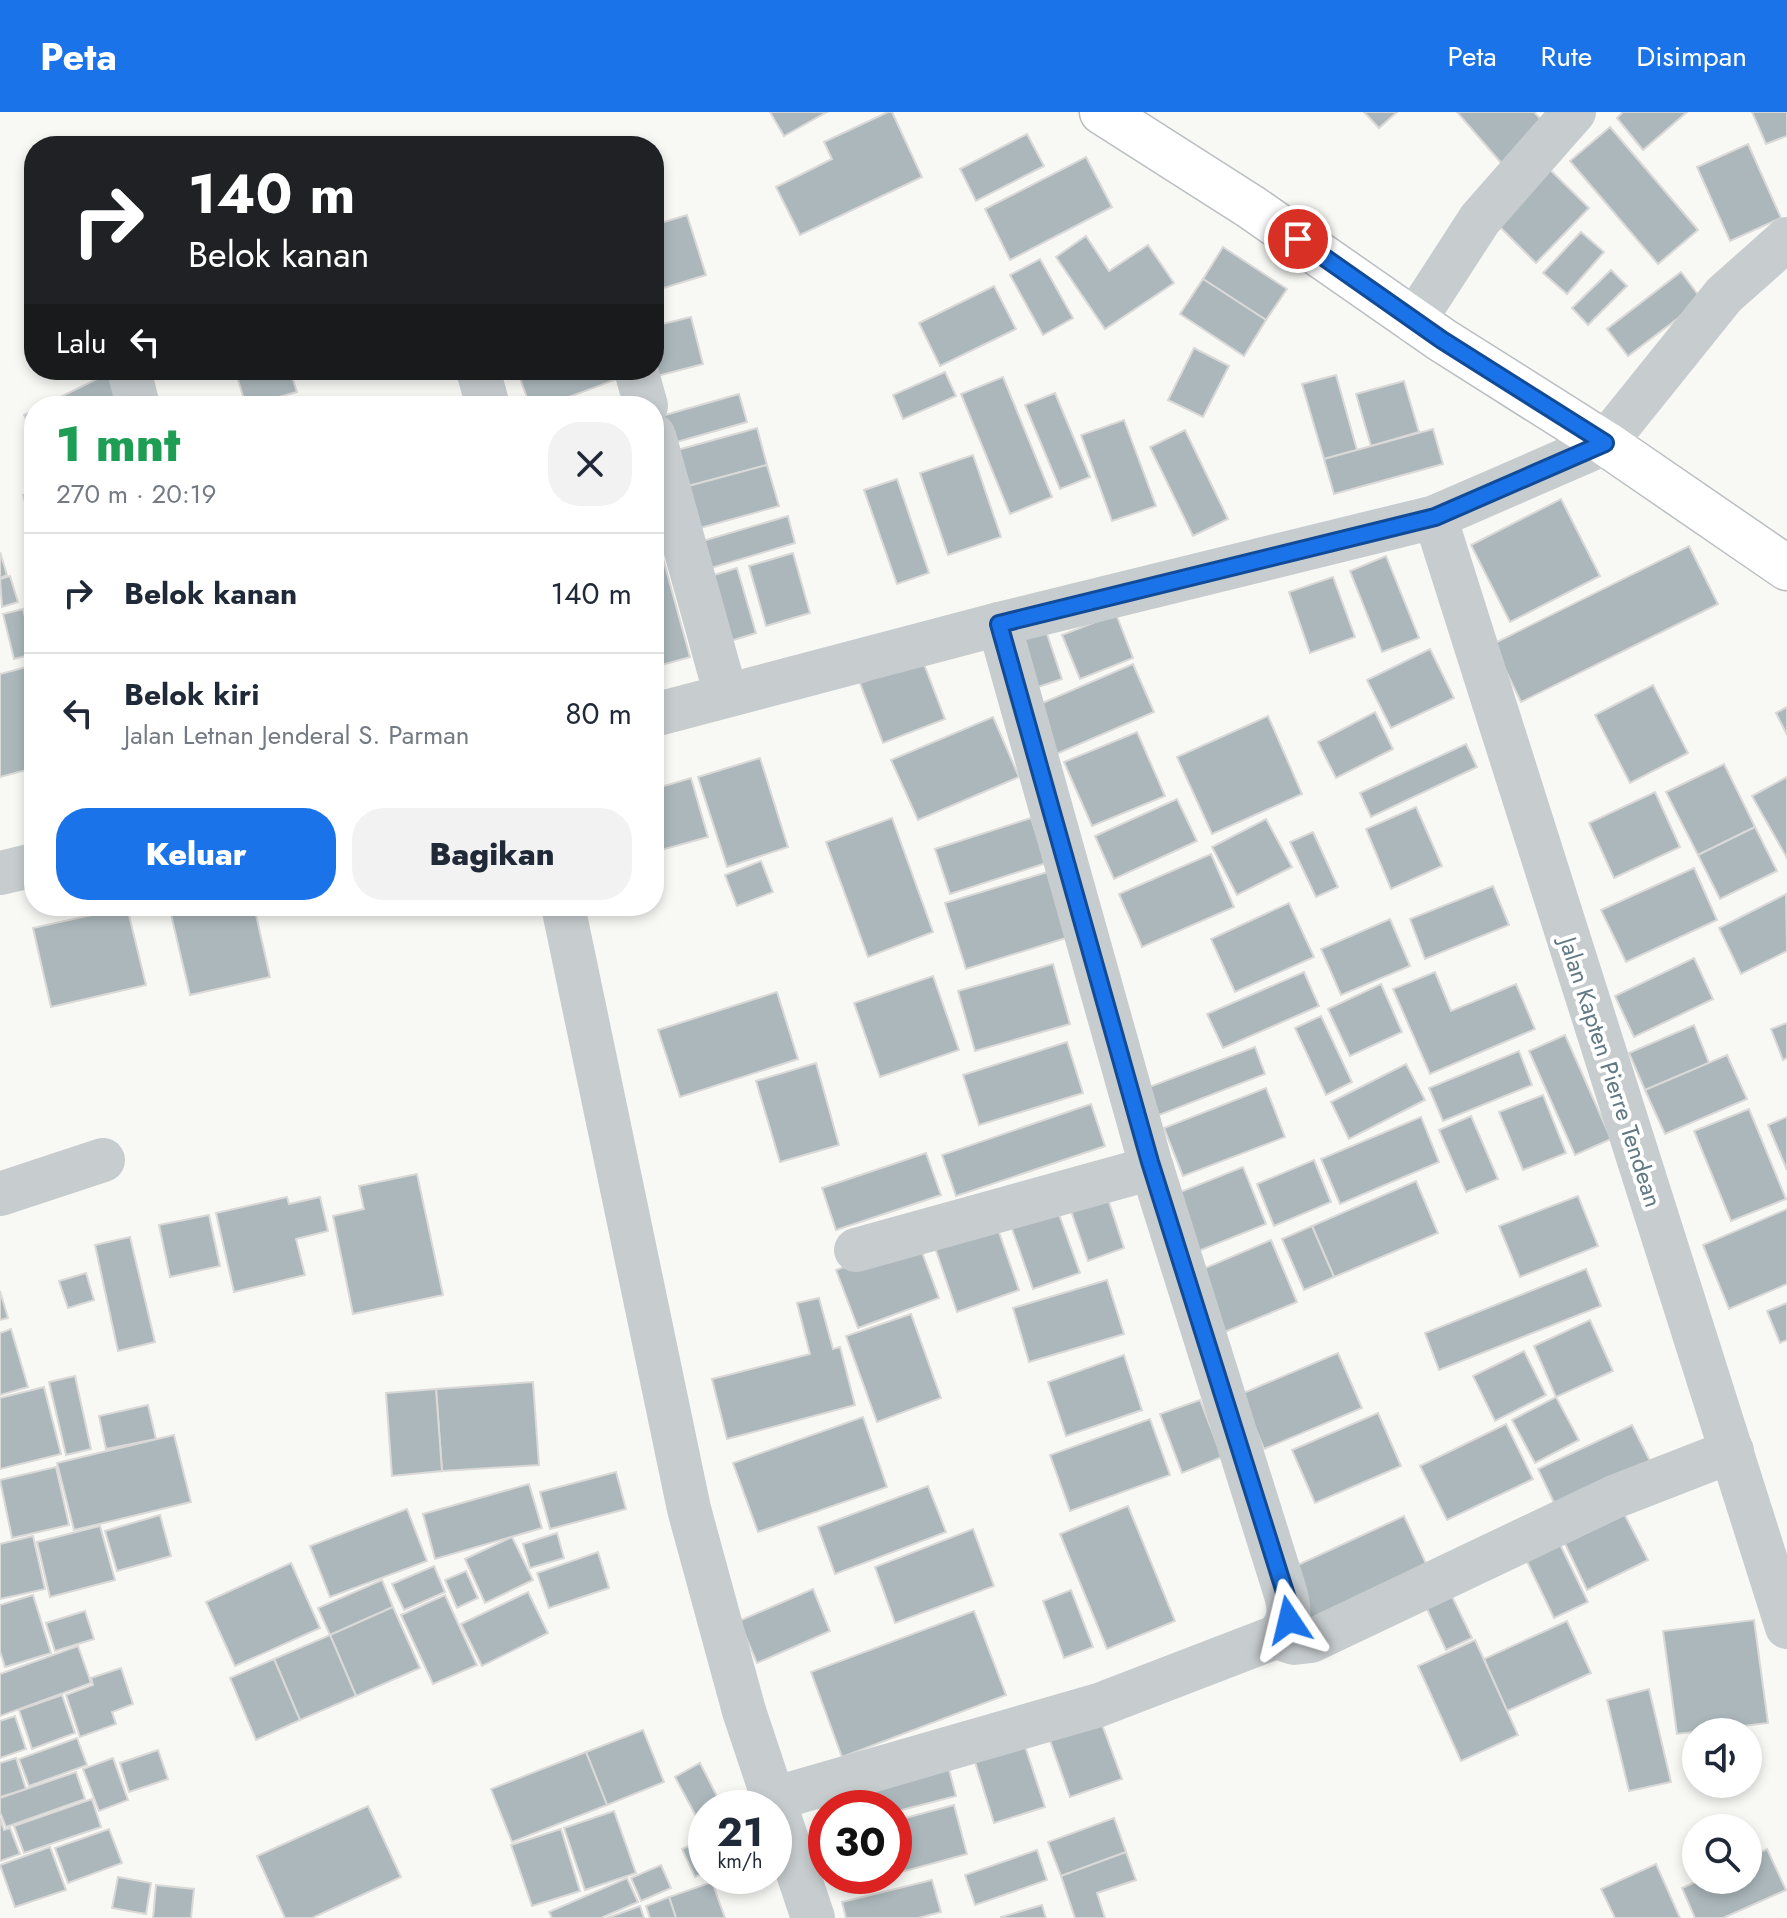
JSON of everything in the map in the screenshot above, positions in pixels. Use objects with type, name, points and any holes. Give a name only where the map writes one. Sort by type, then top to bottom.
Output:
[{"type":"highway","points":[[1102,112],[1251,207],[1414,321],[1605,443],[1787,568]]},
{"type":"street","points":[[1414,321],[1480,219],[1574,112]]},
{"type":"street","points":[[664,712],[999,624],[1435,517],[1605,443],[1724,295],[1787,239]]},
{"type":"street","points":[[664,472],[726,695]]},
{"type":"street","name":"Jalan Kapten Pierre Tendean","points":[[1435,517],[1787,1627]]},
{"type":"street","points":[[792,1794],[1099,1705],[1276,1637],[1289,1620],[1289,1605],[1152,1168],[999,624]]},
{"type":"street","points":[[0,873],[24,867]]},
{"type":"street","points":[[565,916],[689,1509],[744,1711],[770,1790]]},
{"type":"street","points":[[0,1194],[103,1160]]},
{"type":"street","points":[[856,1250],[1152,1168]]},
{"type":"street","points":[[1276,1637],[1294,1643],[1311,1641],[1614,1497],[1732,1451]]},
{"type":"street","points":[[792,1856],[813,1918]]},
{"type":"building","points":[[770,112],[827,112],[784,136]]},
{"type":"building","points":[[892,112],[922,177],[800,235],[776,187],[832,159],[824,142]]},
{"type":"building","points":[[1364,112],[1397,112],[1379,128]]},
{"type":"building","points":[[1457,112],[1534,112],[1547,126],[1503,165]]},
{"type":"building","points":[[1623,112],[1687,112],[1643,150],[1617,118]]},
{"type":"building","points":[[1752,112],[1787,112],[1787,136],[1766,144]]},
{"type":"building","points":[[1610,127],[1698,230],[1658,264],[1570,161]]},
{"type":"building","points":[[1027,134],[1044,166],[976,201],[960,169]]},
{"type":"building","points":[[1748,144],[1781,218],[1730,241],[1697,167]]},
{"type":"building","points":[[1086,157],[1112,207],[1010,260],[985,209]]},
{"type":"building","points":[[1543,163],[1589,208],[1536,263],[1491,218]]},
{"type":"building","points":[[687,215],[706,275],[664,288],[664,222]]},
{"type":"building","points":[[1581,232],[1604,252],[1567,294],[1543,273]]},
{"type":"building","points":[[1086,236],[1109,271],[1148,245],[1174,283],[1105,329],[1056,257]]},
{"type":"building","points":[[1223,247],[1287,289],[1266,320],[1203,279]]},
{"type":"building","points":[[1040,259],[1073,318],[1043,335],[1010,275]]},
{"type":"building","points":[[1611,270],[1627,286],[1588,325],[1572,308]]},
{"type":"building","points":[[1681,272],[1702,300],[1628,356],[1607,329]]},
{"type":"building","points":[[1203,279],[1266,320],[1244,356],[1180,314]]},
{"type":"building","points":[[994,286],[1016,329],[940,366],[919,323]]},
{"type":"building","points":[[691,317],[703,364],[664,374],[664,324]]},
{"type":"building","points":[[1194,348],[1229,366],[1203,417],[1168,400]]},
{"type":"building","points":[[945,372],[956,396],[903,419],[893,395]]},
{"type":"building","points":[[1336,375],[1357,450],[1324,459],[1302,384]]},
{"type":"building","points":[[1003,377],[1052,497],[1010,514],[961,394]]},
{"type":"building","points":[[95,380],[110,380],[118,396],[62,396]]},
{"type":"building","points":[[238,380],[293,380],[297,392],[282,396],[243,396]]},
{"type":"building","points":[[521,380],[615,380],[572,396],[526,396]]},
{"type":"building","points":[[1404,381],[1419,432],[1371,446],[1356,394]]},
{"type":"building","points":[[1055,393],[1090,477],[1060,489],[1025,405]]},
{"type":"building","points":[[739,394],[747,422],[666,445],[664,415]]},
{"type":"building","points":[[1124,420],[1156,506],[1112,521],[1081,435]]},
{"type":"building","points":[[757,428],[767,465],[681,488],[670,452]]},
{"type":"building","points":[[1433,429],[1443,464],[1334,494],[1324,459]]},
{"type":"building","points":[[1185,430],[1228,519],[1193,536],[1150,447]]},
{"type":"building","points":[[973,455],[1001,537],[948,555],[920,473]]},
{"type":"building","points":[[767,465],[779,506],[693,530],[681,488]]},
{"type":"building","points":[[897,479],[929,573],[897,584],[864,490]]},
{"type":"building","points":[[1561,499],[1600,576],[1510,622],[1471,545]]},
{"type":"building","points":[[788,516],[795,543],[704,570],[696,543]]},
{"type":"building","points":[[1689,546],[1718,604],[1521,702],[1493,644]]},
{"type":"building","points":[[0,552],[7,575],[0,578]]},
{"type":"building","points":[[793,553],[810,613],[766,626],[749,566]]},
{"type":"building","points":[[1386,556],[1419,638],[1382,652],[1350,571]]},
{"type":"building","points":[[664,562],[690,657],[664,664]]},
{"type":"building","points":[[737,568],[756,633],[721,644],[701,579]]},
{"type":"building","points":[[10,576],[18,602],[2,607],[0,579]]},
{"type":"building","points":[[1333,577],[1355,637],[1310,653],[1289,592]]},
{"type":"building","points":[[23,609],[24,656],[14,659],[3,614]]},
{"type":"building","points":[[1116,614],[1133,658],[1080,679],[1062,635]]},
{"type":"building","points":[[1043,622],[1062,679],[1029,690],[1009,634]]},
{"type":"building","points":[[1430,649],[1454,698],[1391,728],[1367,680]]},
{"type":"building","points":[[922,659],[945,719],[883,743],[860,683]]},
{"type":"building","points":[[1133,664],[1154,712],[1054,755],[1033,707]]},
{"type":"building","points":[[24,668],[24,771],[0,777],[0,674]]},
{"type":"building","points":[[1653,685],[1688,753],[1630,783],[1595,715]]},
{"type":"building","points":[[1787,707],[1787,735],[1776,713]]},
{"type":"building","points":[[1375,712],[1393,749],[1336,778],[1318,742]]},
{"type":"building","points":[[1268,716],[1302,794],[1212,834],[1177,757]]},
{"type":"building","points":[[993,717],[1019,777],[918,820],[891,760]]},
{"type":"building","points":[[1137,732],[1165,796],[1092,826],[1064,762]]},
{"type":"building","points":[[1466,744],[1477,767],[1371,817],[1360,793]]},
{"type":"building","points":[[760,758],[788,847],[727,867],[698,777]]},
{"type":"building","points":[[1724,764],[1755,827],[1698,855],[1666,792]]},
{"type":"building","points":[[1787,777],[1787,858],[1752,796]]},
{"type":"building","points":[[691,778],[708,837],[664,849],[664,786]]},
{"type":"building","points":[[1655,792],[1680,847],[1614,878],[1589,823]]},
{"type":"building","points":[[1177,799],[1197,841],[1114,879],[1095,836]]},
{"type":"building","points":[[1416,807],[1442,866],[1391,889],[1366,829]]},
{"type":"building","points":[[892,818],[933,932],[868,957],[826,842]]},
{"type":"building","points":[[1031,818],[1046,863],[950,894],[935,849]]},
{"type":"building","points":[[1266,819],[1292,867],[1237,895],[1212,847]]},
{"type":"building","points":[[1755,827],[1777,871],[1720,899],[1698,855]]},
{"type":"building","points":[[1313,832],[1338,887],[1316,897],[1290,842]]},
{"type":"building","points":[[1211,854],[1234,907],[1142,947],[1119,894]]},
{"type":"building","points":[[761,861],[773,892],[737,906],[725,875]]},
{"type":"building","points":[[1694,868],[1717,920],[1626,962],[1601,910]]},
{"type":"building","points":[[1051,871],[1072,936],[966,969],[945,903]]},
{"type":"building","points":[[1493,886],[1509,925],[1425,959],[1410,919]]},
{"type":"building","points":[[1786,894],[1787,951],[1741,974],[1719,928]]},
{"type":"building","points":[[1289,903],[1314,957],[1235,992],[1211,939]]},
{"type":"building","points":[[87,916],[129,916],[146,985],[51,1007],[33,928]]},
{"type":"building","points":[[171,916],[256,916],[270,977],[190,995]]},
{"type":"building","points":[[1390,919],[1410,966],[1341,995],[1321,949]]},
{"type":"building","points":[[1694,958],[1713,999],[1634,1037],[1615,996]]},
{"type":"building","points":[[1053,964],[1070,1024],[975,1051],[958,991]]},
{"type":"building","points":[[1304,972],[1319,1006],[1223,1048],[1207,1014]]},
{"type":"building","points":[[1435,972],[1451,1011],[1516,984],[1535,1029],[1430,1074],[1393,989]]},
{"type":"building","points":[[933,976],[959,1050],[880,1077],[854,1003]]},
{"type":"building","points":[[1381,984],[1402,1032],[1350,1056],[1328,1009]]},
{"type":"building","points":[[777,992],[798,1059],[680,1097],[658,1030]]},
{"type":"building","points":[[1321,1016],[1352,1082],[1326,1095],[1295,1028]]},
{"type":"building","points":[[1787,1023],[1787,1058],[1783,1060],[1771,1029]]},
{"type":"building","points":[[1694,1025],[1709,1063],[1645,1090],[1629,1053]]},
{"type":"building","points":[[1565,1035],[1611,1139],[1575,1155],[1529,1051]]},
{"type":"building","points":[[1067,1042],[1083,1093],[979,1125],[963,1075]]},
{"type":"building","points":[[1255,1047],[1265,1074],[1159,1115],[1149,1087]]},
{"type":"building","points":[[1519,1051],[1532,1085],[1443,1121],[1429,1088]]},
{"type":"building","points":[[1727,1055],[1747,1099],[1665,1134],[1645,1090]]},
{"type":"building","points":[[816,1063],[839,1145],[780,1162],[756,1081]]},
{"type":"building","points":[[1406,1064],[1425,1100],[1349,1139],[1331,1102]]},
{"type":"building","points":[[1266,1088],[1285,1137],[1183,1176],[1164,1128]]},
{"type":"building","points":[[1543,1095],[1566,1153],[1523,1170],[1499,1112]]},
{"type":"building","points":[[1091,1104],[1105,1146],[956,1196],[942,1155]]},
{"type":"building","points":[[1749,1109],[1786,1199],[1731,1221],[1694,1131]]},
{"type":"building","points":[[1471,1116],[1498,1179],[1466,1192],[1439,1130]]},
{"type":"building","points":[[1421,1117],[1439,1162],[1340,1204],[1321,1159]]},
{"type":"building","points":[[1787,1117],[1787,1170],[1768,1125]]},
{"type":"building","points":[[926,1153],[941,1195],[836,1230],[822,1188]]},
{"type":"building","points":[[1314,1160],[1331,1202],[1274,1226],[1257,1184]]},
{"type":"building","points":[[1243,1167],[1266,1224],[1196,1252],[1173,1195]]},
{"type":"building","points":[[417,1174],[443,1295],[353,1314],[333,1216],[364,1209],[359,1186]]},
{"type":"building","points":[[1416,1181],[1438,1233],[1334,1277],[1312,1226]]},
{"type":"building","points":[[1105,1190],[1124,1248],[1088,1261],[1068,1202]]},
{"type":"building","points":[[1578,1196],[1598,1246],[1520,1277],[1499,1226]]},
{"type":"building","points":[[287,1197],[289,1204],[320,1197],[328,1231],[296,1239],[305,1275],[234,1292],[216,1213]]},
{"type":"building","points":[[1056,1206],[1080,1273],[1033,1289],[1010,1223]]},
{"type":"building","points":[[1787,1209],[1787,1284],[1729,1309],[1703,1245]]},
{"type":"building","points":[[209,1215],[220,1266],[170,1277],[159,1225]]},
{"type":"building","points":[[993,1215],[1019,1290],[957,1312],[931,1236]]},
{"type":"building","points":[[1312,1226],[1334,1277],[1304,1290],[1282,1239]]},
{"type":"building","points":[[130,1237],[155,1342],[118,1351],[95,1245]]},
{"type":"building","points":[[917,1239],[939,1298],[858,1328],[836,1270]]},
{"type":"building","points":[[1271,1240],[1297,1302],[1222,1333],[1196,1272]]},
{"type":"building","points":[[1586,1269],[1601,1306],[1439,1370],[1425,1333]]},
{"type":"building","points":[[86,1273],[94,1300],[68,1308],[59,1281]]},
{"type":"building","points":[[1107,1280],[1124,1334],[1029,1362],[1013,1308]]},
{"type":"building","points":[[0,1291],[8,1318],[0,1320]]},
{"type":"building","points":[[819,1298],[833,1349],[840,1347],[855,1405],[727,1439],[712,1379],[810,1354],[797,1303]]},
{"type":"building","points":[[1787,1303],[1787,1340],[1780,1343],[1767,1311]]},
{"type":"building","points":[[911,1314],[941,1398],[877,1422],[846,1336]]},
{"type":"building","points":[[1590,1320],[1613,1371],[1556,1397],[1534,1346]]},
{"type":"building","points":[[11,1329],[28,1387],[0,1395],[0,1333]]},
{"type":"building","points":[[1524,1351],[1546,1395],[1495,1421],[1473,1376]]},
{"type":"building","points":[[1338,1353],[1362,1408],[1264,1449],[1241,1394]]},
{"type":"building","points":[[1124,1355],[1142,1410],[1066,1436],[1048,1382]]},
{"type":"building","points":[[75,1376],[91,1449],[66,1455],[49,1382]]},
{"type":"building","points":[[533,1382],[539,1465],[442,1471],[436,1389]]},
{"type":"building","points":[[44,1387],[61,1454],[0,1469],[0,1398]]},
{"type":"building","points":[[436,1389],[442,1471],[392,1476],[386,1393]]},
{"type":"building","points":[[1556,1397],[1579,1440],[1535,1463],[1512,1420]]},
{"type":"building","points":[[1200,1400],[1222,1457],[1182,1473],[1160,1414]]},
{"type":"building","points":[[148,1405],[156,1439],[106,1449],[99,1416]]},
{"type":"building","points":[[1378,1413],[1401,1466],[1315,1503],[1292,1450]]},
{"type":"building","points":[[863,1417],[887,1487],[758,1532],[733,1463]]},
{"type":"building","points":[[1150,1419],[1170,1475],[1070,1511],[1050,1455]]},
{"type":"building","points":[[1506,1424],[1533,1479],[1447,1520],[1420,1466]]},
{"type":"building","points":[[1632,1425],[1651,1463],[1557,1509],[1538,1469]]},
{"type":"building","points":[[174,1435],[191,1502],[74,1530],[57,1463]]},
{"type":"building","points":[[56,1467],[69,1525],[12,1538],[0,1480]]},
{"type":"building","points":[[616,1472],[626,1509],[550,1529],[540,1492]]},
{"type":"building","points":[[529,1484],[542,1528],[435,1559],[423,1514]]},
{"type":"building","points":[[928,1486],[946,1532],[835,1574],[818,1527]]},
{"type":"building","points":[[1617,1500],[1648,1560],[1587,1590],[1558,1529]]},
{"type":"building","points":[[1128,1506],[1175,1621],[1107,1649],[1060,1534]]},
{"type":"building","points":[[407,1509],[427,1561],[330,1597],[310,1546]]},
{"type":"building","points":[[160,1515],[171,1556],[117,1571],[105,1531]]},
{"type":"building","points":[[1404,1516],[1429,1570],[1313,1625],[1287,1570]]},
{"type":"building","points":[[100,1526],[115,1580],[50,1597],[37,1542]]},
{"type":"building","points":[[973,1529],[994,1586],[895,1623],[875,1567]]},
{"type":"building","points":[[1553,1530],[1588,1602],[1554,1618],[1519,1545]]},
{"type":"building","points":[[557,1533],[564,1558],[530,1568],[523,1544]]},
{"type":"building","points":[[33,1536],[45,1589],[0,1599],[0,1544]]},
{"type":"building","points":[[512,1537],[533,1580],[485,1603],[465,1559]]},
{"type":"building","points":[[598,1552],[609,1588],[549,1608],[537,1573]]},
{"type":"building","points":[[291,1563],[320,1628],[235,1666],[206,1602]]},
{"type":"building","points":[[434,1566],[445,1592],[404,1610],[392,1584]]},
{"type":"building","points":[[466,1571],[478,1598],[457,1608],[445,1580]]},
{"type":"building","points":[[382,1580],[393,1607],[330,1635],[318,1608]]},
{"type":"building","points":[[1447,1586],[1472,1638],[1446,1650],[1422,1598]]},
{"type":"building","points":[[813,1589],[830,1631],[757,1663],[739,1621]]},
{"type":"building","points":[[1071,1590],[1093,1647],[1064,1658],[1043,1601]]},
{"type":"building","points":[[528,1592],[548,1633],[482,1666],[461,1624]]},
{"type":"building","points":[[33,1595],[51,1653],[5,1667],[0,1651],[0,1605]]},
{"type":"building","points":[[445,1595],[477,1665],[433,1684],[401,1615]]},
{"type":"building","points":[[393,1607],[420,1668],[356,1696],[330,1635]]},
{"type":"building","points":[[85,1611],[94,1639],[55,1651],[46,1623]]},
{"type":"building","points":[[974,1611],[1006,1695],[842,1757],[811,1672]]},
{"type":"building","points":[[1754,1620],[1768,1723],[1762,1724],[1762,1718],[1682,1718],[1682,1733],[1677,1734],[1663,1631]]},
{"type":"building","points":[[1567,1621],[1591,1673],[1507,1711],[1484,1659]]},
{"type":"building","points":[[330,1635],[356,1696],[300,1720],[274,1659]]},
{"type":"building","points":[[1475,1640],[1518,1735],[1461,1761],[1418,1666]]},
{"type":"building","points":[[78,1646],[91,1683],[0,1716],[0,1674]]},
{"type":"building","points":[[274,1659],[300,1720],[256,1740],[230,1678]]},
{"type":"building","points":[[121,1668],[133,1704],[112,1712],[116,1724],[80,1737],[66,1695],[93,1685],[91,1678]]},
{"type":"building","points":[[1649,1689],[1671,1782],[1629,1791],[1607,1700]]},
{"type":"building","points":[[62,1695],[75,1733],[32,1749],[19,1710]]},
{"type":"building","points":[[1097,1711],[1122,1779],[1070,1797],[1046,1729]]},
{"type":"building","points":[[15,1716],[26,1749],[0,1758],[0,1721]]},
{"type":"building","points":[[643,1730],[664,1782],[607,1805],[586,1752]]},
{"type":"building","points":[[1020,1731],[1045,1807],[994,1823],[970,1746]]},
{"type":"building","points":[[77,1738],[87,1765],[29,1786],[19,1759]]},
{"type":"building","points":[[158,1750],[168,1779],[129,1792],[120,1763]]},
{"type":"building","points":[[586,1752],[607,1805],[512,1842],[491,1789]]},
{"type":"building","points":[[16,1758],[26,1789],[0,1797],[0,1763]]},
{"type":"building","points":[[113,1758],[128,1800],[99,1811],[83,1769]]},
{"type":"building","points":[[946,1758],[956,1796],[912,1807],[912,1790],[829,1789]]},
{"type":"building","points":[[700,1763],[714,1790],[688,1790],[688,1801],[675,1777]]},
{"type":"building","points":[[76,1772],[85,1799],[6,1827],[0,1812],[0,1798]]},
{"type":"building","points":[[92,1799],[101,1827],[24,1853],[14,1826]]},
{"type":"building","points":[[954,1805],[967,1854],[912,1869],[912,1816]]},
{"type":"building","points":[[368,1806],[401,1877],[312,1918],[285,1918],[257,1856]]},
{"type":"building","points":[[614,1811],[636,1873],[585,1890],[564,1828]]},
{"type":"building","points":[[0,1818],[4,1830],[10,1828],[20,1854],[0,1861]]},
{"type":"building","points":[[1114,1818],[1126,1852],[1061,1876],[1048,1842]]},
{"type":"building","points":[[109,1829],[122,1863],[68,1883],[55,1848]]},
{"type":"building","points":[[561,1829],[580,1891],[532,1906],[511,1845]]},
{"type":"building","points":[[688,1846],[688,1862],[682,1849]]},
{"type":"building","points":[[50,1847],[66,1890],[15,1907],[0,1865]]},
{"type":"building","points":[[1767,1849],[1786,1890],[1723,1918],[1695,1918],[1685,1894],[1762,1894],[1762,1851]]},
{"type":"building","points":[[1037,1850],[1047,1880],[975,1905],[965,1875]]},
{"type":"building","points":[[1126,1852],[1136,1880],[1097,1893],[1105,1918],[1075,1918],[1061,1876]]},
{"type":"building","points":[[1656,1864],[1680,1918],[1615,1918],[1601,1889]]},
{"type":"building","points":[[661,1865],[671,1888],[641,1901],[631,1878]]},
{"type":"building","points":[[118,1877],[151,1883],[146,1914],[112,1908]]},
{"type":"building","points":[[627,1878],[638,1902],[601,1918],[552,1918],[549,1912]]},
{"type":"building","points":[[932,1880],[941,1912],[918,1918],[846,1918],[842,1902],[875,1894],[912,1894],[912,1885]]},
{"type":"building","points":[[156,1885],[194,1889],[191,1918],[153,1918]]},
{"type":"building","points":[[688,1890],[688,1894],[716,1894],[725,1918],[676,1918],[669,1897]]},
{"type":"building","points":[[669,1897],[676,1918],[650,1918],[646,1906]]},
{"type":"building","points":[[1042,1905],[1046,1918],[1001,1918],[1001,1917]]},
{"type":"building","points":[[640,1906],[644,1918],[607,1918]]},
{"type":"route","points":[[1289,1620],[1289,1605],[1150,1162],[999,624],[1435,517],[1605,443],[1442,340],[1298,239]]}]
